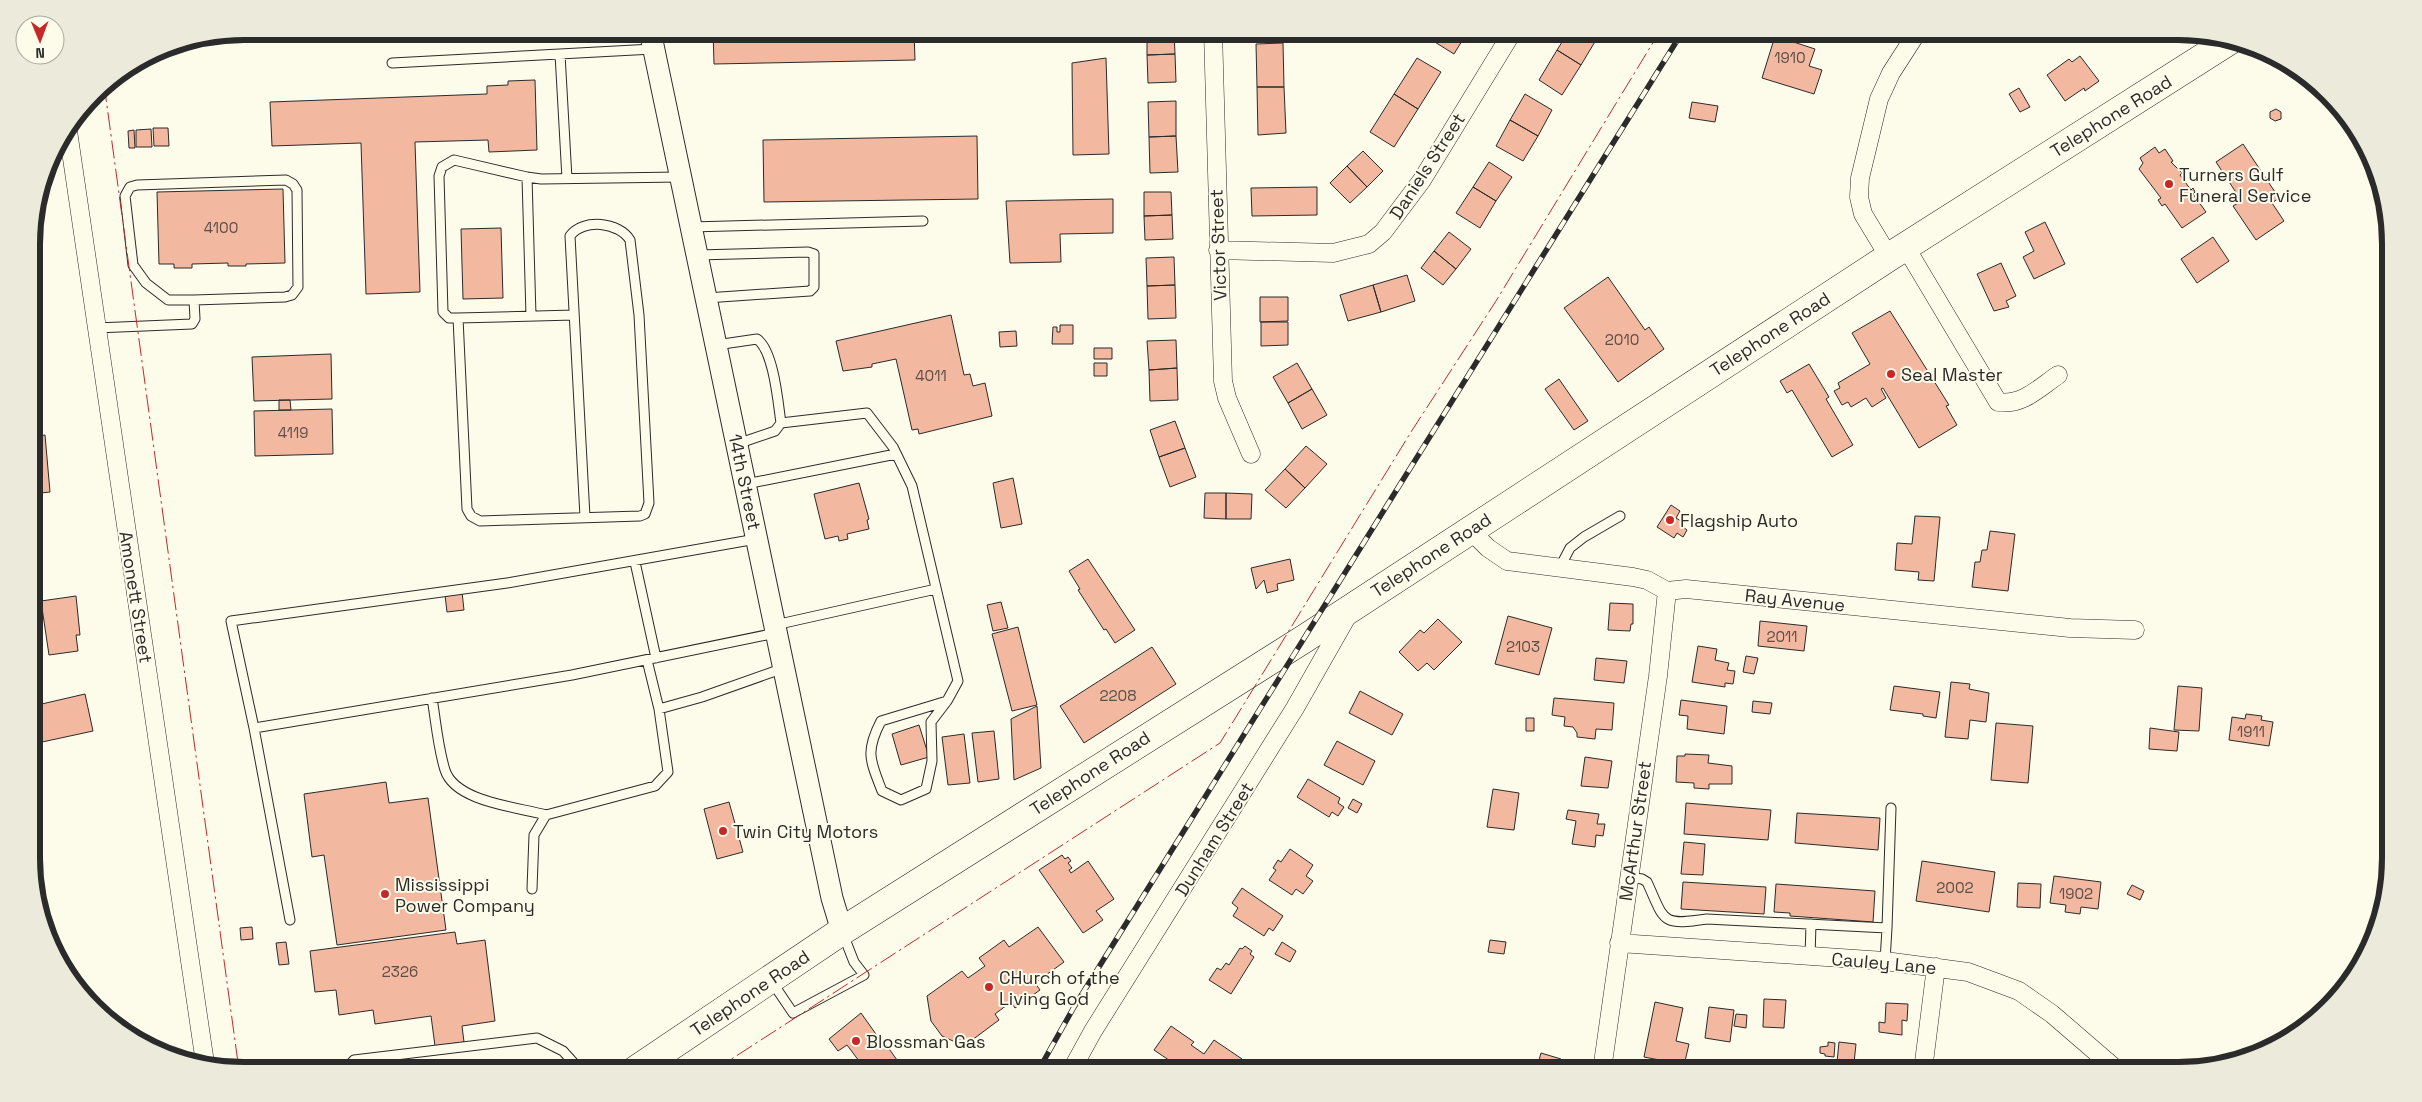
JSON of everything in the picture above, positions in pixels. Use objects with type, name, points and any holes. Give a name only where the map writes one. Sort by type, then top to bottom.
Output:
[{"type":"main road","name":"Telephone Road","points":[[647,1062],[842,931],[1304,639],[1354,604],[1897,251],[2224,45]]},
{"type":"street","name":"14th Street","points":[[652,40],[832,898],[842,931]]},
{"type":"street","name":"Victor Street","points":[[1213,40],[1223,381],[1227,398],[1251,454]]},
{"type":"street","name":"Daniels Street","points":[[1218,250],[1333,253],[1370,244],[1383,232],[1422,180],[1508,40]]},
{"type":"street","points":[[1912,40],[1891,72],[1879,99],[1860,178],[1859,197],[1863,214],[1897,251],[1998,402],[2021,401],[2058,375]]},
{"type":"street","name":"Amonett Street","points":[[69,139],[205,1058]]},
{"type":"street","points":[[1470,530],[1488,548],[1507,561],[1633,577],[1647,580],[1667,591]]},
{"type":"street","name":"Ray Avenue","points":[[1667,591],[1686,589],[2070,628],[2135,630]]},
{"type":"street","name":"McArthur Street","points":[[1603,1062],[1658,676],[1667,591]]},
{"type":"street","name":"Dunham Street","points":[[1076,1062],[1295,708],[1354,604]]},
{"type":"street","name":"Cauley Lane","points":[[1619,943],[1885,961],[1968,972],[2019,991],[2052,1014],[2108,1062]]},
{"type":"street","points":[[1925,1062],[1936,967]]},
{"type":"lane","points":[[392,63],[560,54],[652,40]]},
{"type":"lane","points":[[560,54],[567,178]]},
{"type":"lane","points":[[574,315],[449,318],[443,312],[439,176],[442,167],[454,160],[527,177],[680,177]]},
{"type":"lane","points":[[527,177],[531,316]]},
{"type":"lane","points":[[286,180],[293,184],[297,190],[298,287],[292,295],[285,297],[194,300],[168,300],[146,283],[133,265],[125,196],[130,187],[137,185],[286,180]]},
{"type":"lane","points":[[691,227],[923,221]]},
{"type":"lane","points":[[458,318],[467,509],[471,516],[480,521],[585,518],[640,516],[645,514],[649,503],[639,315],[630,240],[624,231],[611,225],[582,226],[575,228],[570,236],[585,518]]},
{"type":"lane","points":[[697,255],[808,252],[814,254],[814,287],[810,291],[706,298]]},
{"type":"lane","points":[[96,328],[192,324],[195,319],[194,300]]},
{"type":"lane","points":[[716,345],[757,340],[763,344],[774,377],[781,423],[775,431],[737,444]]},
{"type":"lane","points":[[781,423],[868,413],[896,454],[912,486],[958,681],[947,701],[930,722],[932,761],[926,789],[901,800],[882,791],[871,764],[871,740],[881,721],[947,701]]},
{"type":"lane","points":[[746,484],[896,454]]},
{"type":"lane","points":[[1559,569],[1570,548],[1584,537],[1620,516]]},
{"type":"lane","points":[[290,920],[254,728],[231,621],[507,583],[635,562],[757,539]]},
{"type":"lane","points":[[635,562],[656,658]]},
{"type":"lane","points":[[254,728],[656,658],[936,589]]},
{"type":"lane","points":[[432,698],[445,772],[460,791],[485,800],[546,815],[655,786],[668,772],[659,709],[646,660]]},
{"type":"lane","points":[[659,709],[702,697],[784,668]]},
{"type":"lane","points":[[1885,961],[1891,808]]},
{"type":"lane","points":[[532,889],[534,835],[546,815]]},
{"type":"lane","points":[[1628,877],[1642,879],[1646,882],[1663,917],[1670,921],[1690,922],[1707,919],[1887,928]]},
{"type":"lane","points":[[1810,957],[1811,924]]},
{"type":"lane","points":[[771,979],[793,1013],[864,975],[854,962],[842,931]]},
{"type":"lane","points":[[352,1062],[354,1060],[537,1038],[563,1051],[572,1062]]},
{"type":"building","points":[[713,40],[914,40],[915,60],[714,64]]},
{"type":"building","points":[[1147,40],[1174,40],[1175,54],[1147,55]]},
{"type":"building","points":[[1432,40],[1463,40],[1454,54]]},
{"type":"building","points":[[1563,40],[1596,40],[1581,65],[1557,50]]},
{"type":"building","points":[[1774,40],[1787,40],[1815,49],[1809,66],[1822,70],[1814,94],[1762,78]]},
{"type":"building","points":[[1283,43],[1284,87],[1257,87],[1256,44]]},
{"type":"building","points":[[1557,50],[1581,65],[1562,95],[1539,80]]},
{"type":"building","points":[[1175,54],[1176,82],[1148,83],[1147,55]]},
{"type":"building","points":[[2080,56],[2099,81],[2085,91],[2084,88],[2065,101],[2047,75],[2069,59],[2072,62]]},
{"type":"building","points":[[1106,58],[1109,154],[1073,155],[1072,63]]},
{"type":"building","points":[[1417,58],[1441,72],[1418,109],[1394,94]]},
{"type":"building","points":[[535,80],[537,150],[489,152],[488,140],[415,142],[420,292],[366,294],[361,143],[272,146],[270,102],[487,94],[487,86],[508,85],[508,81]]},
{"type":"building","points":[[1257,87],[1284,87],[1286,133],[1258,135]]},
{"type":"building","points":[[2019,88],[2030,107],[2020,112],[2009,94]]},
{"type":"building","points":[[1394,94],[1418,109],[1394,147],[1370,132]]},
{"type":"building","points":[[1525,94],[1552,110],[1538,136],[1510,120]]},
{"type":"building","points":[[1176,101],[1176,136],[1149,137],[1148,102]]},
{"type":"building","points":[[1692,102],[1718,106],[1715,122],[1689,118]]},
{"type":"building","points":[[2276,109],[2281,112],[2281,119],[2275,121],[2270,118],[2270,112]]},
{"type":"building","points":[[1510,120],[1538,136],[1523,161],[1496,146]]},
{"type":"building","points":[[153,128],[168,128],[169,146],[154,146]]},
{"type":"building","points":[[151,129],[152,147],[136,147],[136,130]]},
{"type":"building","points":[[134,130],[135,148],[129,148],[128,131]]},
{"type":"building","points":[[977,136],[978,199],[764,202],[763,140]]},
{"type":"building","points":[[1176,136],[1178,172],[1150,173],[1149,137]]},
{"type":"building","points":[[2243,144],[2279,198],[2272,203],[2284,221],[2256,240],[2233,206],[2240,202],[2235,195],[2237,194],[2216,162]]},
{"type":"building","name":"Turners Gulf Funeral Service","points":[[2155,147],[2159,153],[2165,149],[2173,161],[2171,162],[2182,173],[2180,175],[2191,190],[2193,188],[2195,192],[2193,194],[2206,212],[2182,228],[2165,204],[2162,206],[2158,200],[2161,198],[2139,169],[2143,163],[2140,158]]},
{"type":"building","points":[[1363,151],[1383,171],[1367,187],[1347,166]]},
{"type":"building","points":[[1489,162],[1512,177],[1496,201],[1473,187]]},
{"type":"building","points":[[1347,166],[1367,187],[1350,203],[1330,183]]},
{"type":"building","points":[[1317,187],[1317,215],[1252,216],[1251,188]]},
{"type":"building","points":[[1473,187],[1496,201],[1480,228],[1456,213]]},
{"type":"building","points":[[283,189],[285,263],[246,264],[246,266],[228,266],[228,263],[192,264],[192,268],[174,268],[174,264],[159,264],[157,192]]},
{"type":"building","points":[[1144,192],[1171,192],[1172,215],[1144,216]]},
{"type":"building","points":[[1113,199],[1113,233],[1060,234],[1061,262],[1010,263],[1006,201]]},
{"type":"building","points":[[1172,215],[1173,239],[1145,240],[1144,216]]},
{"type":"building","points":[[2045,222],[2065,264],[2034,279],[2023,257],[2034,251],[2025,232]]},
{"type":"building","points":[[501,228],[503,298],[463,299],[461,229]]},
{"type":"building","points":[[1449,232],[1471,249],[1456,269],[1434,251]]},
{"type":"building","points":[[2213,237],[2229,261],[2197,283],[2181,259]]},
{"type":"building","points":[[1434,251],[1456,269],[1443,285],[1421,268]]},
{"type":"building","points":[[1174,257],[1175,285],[1147,286],[1146,258]]},
{"type":"building","points":[[2001,263],[2016,296],[2006,301],[2009,307],[1994,311],[1977,274]]},
{"type":"building","points":[[1407,275],[1415,301],[1381,312],[1373,285]]},
{"type":"building","points":[[1608,277],[1645,330],[1649,327],[1664,349],[1618,382],[1564,308]]},
{"type":"building","points":[[1175,285],[1176,318],[1148,319],[1147,286]]},
{"type":"building","points":[[1373,285],[1381,312],[1348,321],[1340,295]]},
{"type":"building","points":[[1260,297],[1288,297],[1288,321],[1260,322]]},
{"type":"building","name":"Seal Master","points":[[1890,311],[1949,405],[1946,406],[1957,425],[1919,448],[1883,388],[1881,389],[1886,398],[1872,407],[1866,398],[1851,407],[1848,402],[1842,405],[1834,391],[1840,388],[1838,383],[1870,364],[1852,333]]},
{"type":"building","points":[[951,315],[964,375],[970,374],[973,386],[985,383],[992,416],[919,434],[918,429],[912,430],[896,359],[872,364],[872,367],[843,371],[836,341]]},
{"type":"building","points":[[1261,322],[1288,322],[1288,345],[1261,346]]},
{"type":"building","points":[[1060,325],[1073,325],[1073,344],[1052,344],[1053,327],[1057,327],[1057,332],[1060,332]]},
{"type":"building","points":[[1016,331],[1017,346],[1000,347],[999,332]]},
{"type":"building","points":[[1176,340],[1177,368],[1149,370],[1147,341]]},
{"type":"building","points":[[1094,348],[1112,348],[1112,359],[1094,359]]},
{"type":"building","points":[[331,354],[332,399],[254,401],[252,357]]},
{"type":"building","points":[[1094,363],[1107,363],[1107,376],[1094,376]]},
{"type":"building","points":[[1297,363],[1312,389],[1288,403],[1273,377]]},
{"type":"building","points":[[1809,364],[1829,397],[1826,399],[1853,445],[1832,457],[1792,390],[1787,393],[1780,381]]},
{"type":"building","points":[[1177,368],[1178,400],[1150,401],[1149,370]]},
{"type":"building","points":[[1559,379],[1588,421],[1574,430],[1545,389]]},
{"type":"building","points":[[1312,389],[1327,415],[1302,429],[1288,403]]},
{"type":"building","points":[[279,400],[290,400],[291,410],[279,410]]},
{"type":"building","points":[[332,409],[333,454],[255,456],[254,411]]},
{"type":"building","points":[[1175,421],[1185,448],[1159,457],[1150,430]]},
{"type":"building","points":[[45,435],[50,492],[40,493],[40,436]]},
{"type":"building","points":[[1306,446],[1327,464],[1305,488],[1285,469]]},
{"type":"building","points":[[1185,448],[1196,477],[1170,487],[1159,457]]},
{"type":"building","points":[[1285,469],[1305,488],[1286,508],[1265,490]]},
{"type":"building","points":[[1013,478],[1022,524],[1001,528],[993,483]]},
{"type":"building","points":[[859,483],[869,519],[867,520],[869,529],[847,534],[848,539],[839,541],[838,536],[825,539],[814,494]]},
{"type":"building","points":[[1205,493],[1226,493],[1226,519],[1204,518]]},
{"type":"building","points":[[1226,493],[1252,494],[1251,519],[1226,519]]},
{"type":"building","name":"Flagship Auto","points":[[1671,505],[1680,511],[1676,518],[1684,523],[1682,526],[1687,530],[1683,537],[1677,533],[1674,538],[1657,527]]},
{"type":"building","points":[[1915,516],[1940,517],[1934,581],[1918,580],[1919,572],[1895,570],[1897,543],[1912,544]]},
{"type":"building","points":[[1990,531],[2015,534],[2008,591],[1972,587],[1975,562],[1980,562],[1982,550],[1987,550]]},
{"type":"building","points":[[1088,559],[1135,630],[1115,643],[1106,629],[1104,630],[1078,590],[1080,589],[1069,571]]},
{"type":"building","points":[[1290,559],[1294,580],[1277,584],[1278,590],[1267,593],[1264,580],[1256,589],[1251,568]]},
{"type":"building","points":[[462,592],[464,610],[447,612],[445,595]]},
{"type":"building","points":[[76,596],[80,635],[76,635],[78,651],[49,655],[41,601]]},
{"type":"building","points":[[1001,602],[1008,628],[993,631],[987,605]]},
{"type":"building","points":[[1610,603],[1633,604],[1633,624],[1631,624],[1630,631],[1608,630]]},
{"type":"building","points":[[1508,616],[1552,628],[1539,675],[1495,664]]},
{"type":"building","points":[[1438,619],[1462,642],[1434,670],[1427,663],[1418,671],[1399,652],[1420,630],[1424,633]]},
{"type":"building","points":[[1760,621],[1807,626],[1804,651],[1758,646]]},
{"type":"building","points":[[1018,627],[1037,705],[1012,711],[992,634]]},
{"type":"building","points":[[1698,646],[1717,649],[1715,660],[1729,663],[1727,670],[1735,671],[1733,684],[1725,683],[1725,687],[1692,682]]},
{"type":"building","points":[[1152,647],[1176,684],[1084,743],[1060,706]]},
{"type":"building","points":[[1746,656],[1758,658],[1754,674],[1743,672]]},
{"type":"building","points":[[1596,658],[1627,661],[1624,683],[1594,680]]},
{"type":"building","points":[[1951,682],[1970,684],[1969,689],[1989,693],[1986,722],[1970,720],[1968,739],[1945,737]]},
{"type":"building","points":[[1894,686],[1940,692],[1936,718],[1923,716],[1923,714],[1890,710]]},
{"type":"building","points":[[2178,686],[2202,688],[2199,731],[2174,730]]},
{"type":"building","points":[[1360,691],[1403,714],[1392,735],[1349,713]]},
{"type":"building","points":[[85,694],[93,731],[40,742],[40,704]]},
{"type":"building","points":[[1554,698],[1614,703],[1612,730],[1596,729],[1595,739],[1577,737],[1573,727],[1564,726],[1565,717],[1552,715]]},
{"type":"building","points":[[1681,700],[1727,706],[1724,734],[1687,729],[1688,716],[1679,715]]},
{"type":"building","points":[[1753,701],[1772,703],[1770,714],[1752,712]]},
{"type":"building","points":[[1037,706],[1041,768],[1014,780],[1011,719]]},
{"type":"building","points":[[2246,714],[2262,716],[2261,720],[2273,722],[2269,746],[2229,740],[2232,717],[2245,719]]},
{"type":"building","points":[[1526,718],[1534,718],[1534,731],[1526,731]]},
{"type":"building","points":[[1996,723],[2033,726],[2028,783],[1991,780]]},
{"type":"building","points":[[919,725],[929,757],[901,765],[892,734]]},
{"type":"building","points":[[2150,728],[2179,732],[2177,751],[2149,749]]},
{"type":"building","points":[[994,731],[999,779],[978,782],[972,733]]},
{"type":"building","points":[[964,734],[970,783],[948,785],[942,737]]},
{"type":"building","points":[[1337,741],[1375,761],[1363,785],[1324,765]]},
{"type":"building","points":[[1685,754],[1709,755],[1708,763],[1732,766],[1732,784],[1709,784],[1709,789],[1694,788],[1694,783],[1676,782],[1677,756],[1685,756]]},
{"type":"building","points":[[1585,757],[1612,761],[1608,788],[1581,786]]},
{"type":"building","points":[[1308,779],[1340,798],[1338,803],[1344,807],[1338,816],[1332,812],[1329,817],[1297,797]]},
{"type":"building","name":"Mississippi Power Company","points":[[386,782],[389,803],[428,798],[446,930],[337,945],[324,855],[312,857],[304,794]]},
{"type":"building","points":[[1493,789],[1519,793],[1514,830],[1487,827]]},
{"type":"building","points":[[1353,799],[1362,804],[1357,813],[1348,808]]},
{"type":"building","name":"Twin City Motors","points":[[729,802],[743,852],[717,859],[704,809]]},
{"type":"building","points":[[1686,803],[1771,810],[1768,840],[1684,834]]},
{"type":"building","points":[[1568,810],[1599,814],[1597,824],[1605,824],[1603,836],[1596,835],[1595,847],[1572,844],[1576,821],[1566,819]]},
{"type":"building","points":[[1797,813],[1880,818],[1878,850],[1795,843]]},
{"type":"building","points":[[1684,842],[1705,844],[1703,875],[1681,874]]},
{"type":"building","points":[[1290,849],[1313,865],[1306,876],[1313,881],[1303,894],[1296,889],[1292,895],[1269,880],[1276,870],[1273,868],[1278,860],[1281,862]]},
{"type":"building","points":[[1062,855],[1065,859],[1068,857],[1071,861],[1068,863],[1072,868],[1069,870],[1071,873],[1088,861],[1114,899],[1096,911],[1103,920],[1083,933],[1039,870]]},
{"type":"building","points":[[1922,861],[1995,872],[1989,912],[1916,901]]},
{"type":"building","points":[[2054,876],[2101,882],[2098,909],[2081,907],[2080,914],[2065,912],[2066,905],[2050,903]]},
{"type":"building","points":[[1683,882],[1766,887],[1764,914],[1681,909]]},
{"type":"building","points":[[2018,883],[2041,884],[2040,908],[2017,907]]},
{"type":"building","points":[[1776,884],[1875,891],[1873,922],[1790,916],[1790,913],[1774,912]]},
{"type":"building","points":[[2132,885],[2144,891],[2140,900],[2127,894]]},
{"type":"building","points":[[1242,888],[1283,916],[1273,931],[1269,928],[1264,936],[1233,916],[1238,908],[1232,903]]},
{"type":"building","points":[[252,927],[253,939],[241,940],[240,928]]},
{"type":"building","name":"CHurch of the Living God","points":[[1038,927],[1064,962],[1035,983],[1040,990],[1015,1008],[1011,1002],[995,1014],[999,1020],[964,1046],[942,1036],[931,1021],[927,996],[962,971],[968,978],[985,966],[979,958],[1004,940],[1009,947]]},
{"type":"building","name":"Mississippi Power Company","points":[[455,932],[457,944],[485,940],[495,1021],[462,1026],[464,1042],[435,1046],[431,1016],[375,1024],[373,1010],[339,1015],[336,990],[315,992],[310,951]]},
{"type":"building","points":[[1490,940],[1506,942],[1504,954],[1488,952]]},
{"type":"building","points":[[286,942],[289,964],[279,965],[276,943]]},
{"type":"building","points":[[1282,942],[1296,951],[1290,962],[1275,954]]},
{"type":"building","points":[[1245,946],[1252,951],[1250,954],[1254,957],[1231,994],[1209,980],[1217,968],[1221,970],[1226,963],[1229,965],[1240,948],[1242,949]]},
{"type":"building","points":[[1764,999],[1786,1000],[1784,1028],[1763,1027]]},
{"type":"building","points":[[1655,1002],[1683,1008],[1676,1041],[1689,1044],[1685,1062],[1670,1062],[1644,1057]]},
{"type":"building","points":[[1886,1003],[1908,1004],[1907,1021],[1902,1020],[1902,1035],[1879,1032],[1879,1022],[1885,1023]]},
{"type":"building","points":[[1709,1007],[1734,1010],[1730,1042],[1705,1038]]},
{"type":"building","name":"Blossman Gas","points":[[861,1013],[898,1062],[858,1062],[859,1061],[847,1045],[838,1051],[829,1039]]},
{"type":"building","points":[[1736,1014],[1747,1015],[1746,1028],[1734,1026]]},
{"type":"building","points":[[1171,1026],[1194,1042],[1191,1045],[1204,1054],[1214,1040],[1242,1059],[1240,1062],[1172,1062],[1154,1050]]},
{"type":"building","points":[[1828,1042],[1835,1043],[1834,1057],[1825,1056],[1825,1054],[1820,1053],[1820,1047],[1828,1046]]},
{"type":"building","points":[[1839,1042],[1856,1044],[1854,1062],[1837,1062]]},
{"type":"building","points":[[1541,1053],[1561,1059],[1560,1062],[1538,1062]]},
{"type":"railway","points":[[1043,1062],[1074,1007],[1677,40]]},
{"type":"power","points":[[727,1062],[1220,743],[1411,432],[1496,301],[1655,40]]},
{"type":"power","points":[[106,95],[238,1062]]},
{"type":"place","name":"Turners Gulf Funeral Service","points":[[2169,184]]},
{"type":"place","name":"Seal Master","points":[[1891,374]]},
{"type":"place","name":"Flagship Auto","points":[[1670,520]]},
{"type":"place","name":"Twin City Motors","points":[[723,831]]},
{"type":"place","name":"Mississippi Power Company","points":[[385,894]]},
{"type":"place","name":"CHurch of the Living God","points":[[989,987]]},
{"type":"place","name":"Blossman Gas","points":[[856,1041]]}]
